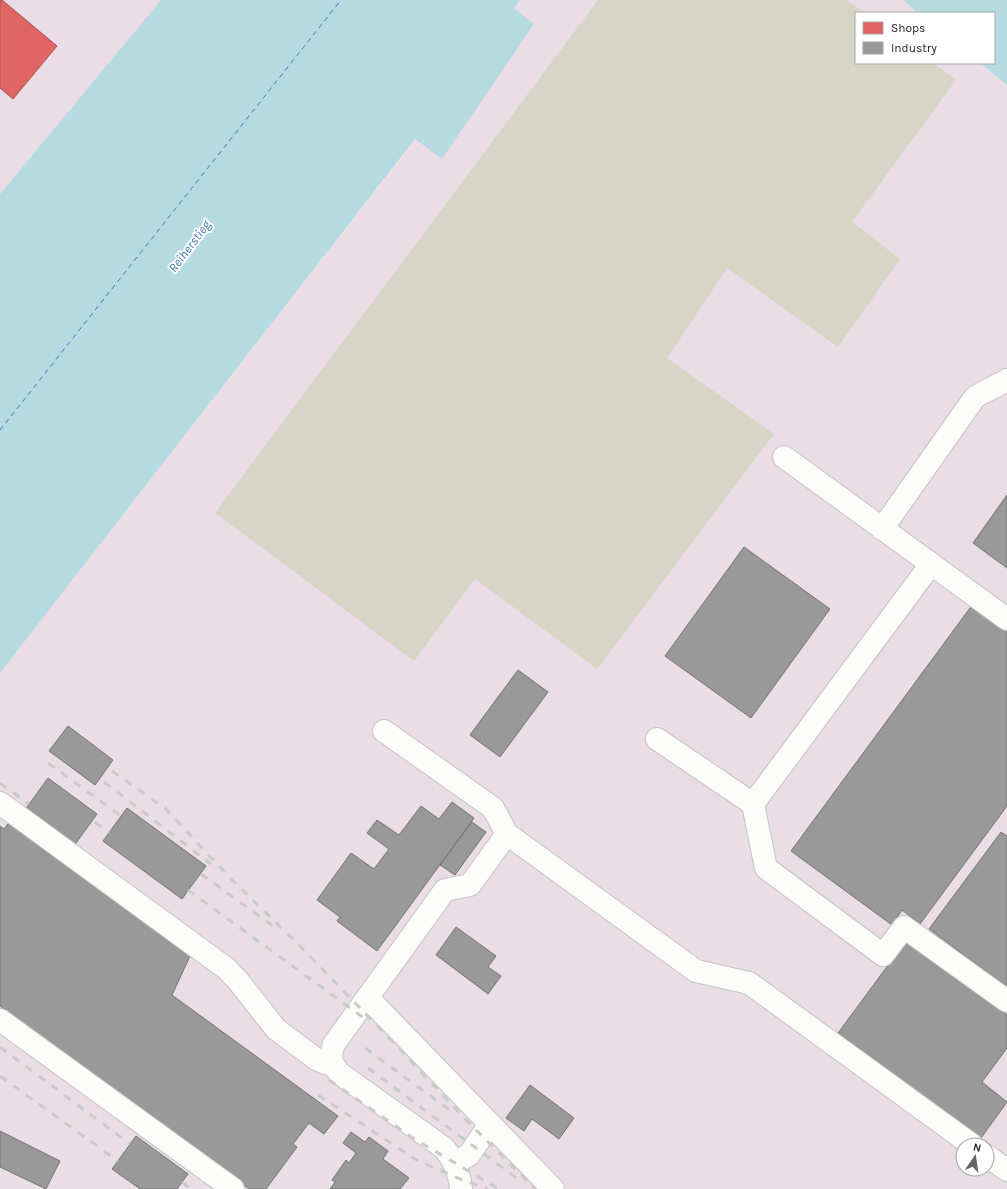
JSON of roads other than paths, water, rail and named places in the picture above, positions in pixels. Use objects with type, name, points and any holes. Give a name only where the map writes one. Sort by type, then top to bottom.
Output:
[{"type":"street","points":[[882,529],[975,397],[1007,380]]},
{"type":"street","points":[[784,457],[1007,619]]},
{"type":"street","points":[[753,804],[931,564]]},
{"type":"street","points":[[384,731],[493,808],[507,834],[696,971],[749,983],[961,1137]]},
{"type":"street","points":[[657,739],[753,804],[766,868],[883,955],[904,927],[1007,1001]]},
{"type":"street","points":[[0,803],[227,969],[276,1029],[316,1059],[332,1064]]},
{"type":"street","points":[[461,1189],[460,1179],[454,1163],[451,1156],[444,1148],[339,1073],[332,1064],[331,1054],[334,1044],[445,890],[470,885],[507,834]]},
{"type":"street","points":[[368,998],[553,1189]]},
{"type":"street","points":[[0,1020],[233,1189]]},
{"type":"street","points":[[454,1163],[469,1155],[490,1124]]},
{"type":"street","points":[[995,1162],[1007,1170]]},
{"type":"water","name":"Reiherstieg","points":[[161,0],[520,0],[514,8],[534,24],[442,159],[415,139],[0,673],[0,194]]},
{"type":"water","points":[[903,0],[1007,0],[1007,85],[981,64],[995,64],[995,12],[917,12]]},
{"type":"railway","points":[[48,763],[121,816]]},
{"type":"railway","points":[[112,771],[166,809],[232,880],[298,944],[473,1127],[535,1189]]},
{"type":"railway","points":[[104,782],[211,864]]},
{"type":"railway","points":[[0,783],[29,804]]},
{"type":"railway","points":[[95,822],[109,833]]},
{"type":"railway","points":[[201,874],[273,926]]},
{"type":"railway","points":[[188,890],[368,1021]]},
{"type":"railway","points":[[0,1047],[130,1144]]},
{"type":"railway","points":[[365,1048],[455,1114]]},
{"type":"railway","points":[[368,1068],[519,1180]]},
{"type":"railway","points":[[0,1076],[118,1161]]},
{"type":"railway","points":[[329,1080],[416,1140],[499,1189]]},
{"type":"railway","points":[[318,1095],[415,1159],[460,1179],[488,1189]]},
{"type":"railway","points":[[182,1182],[191,1189]]}]
